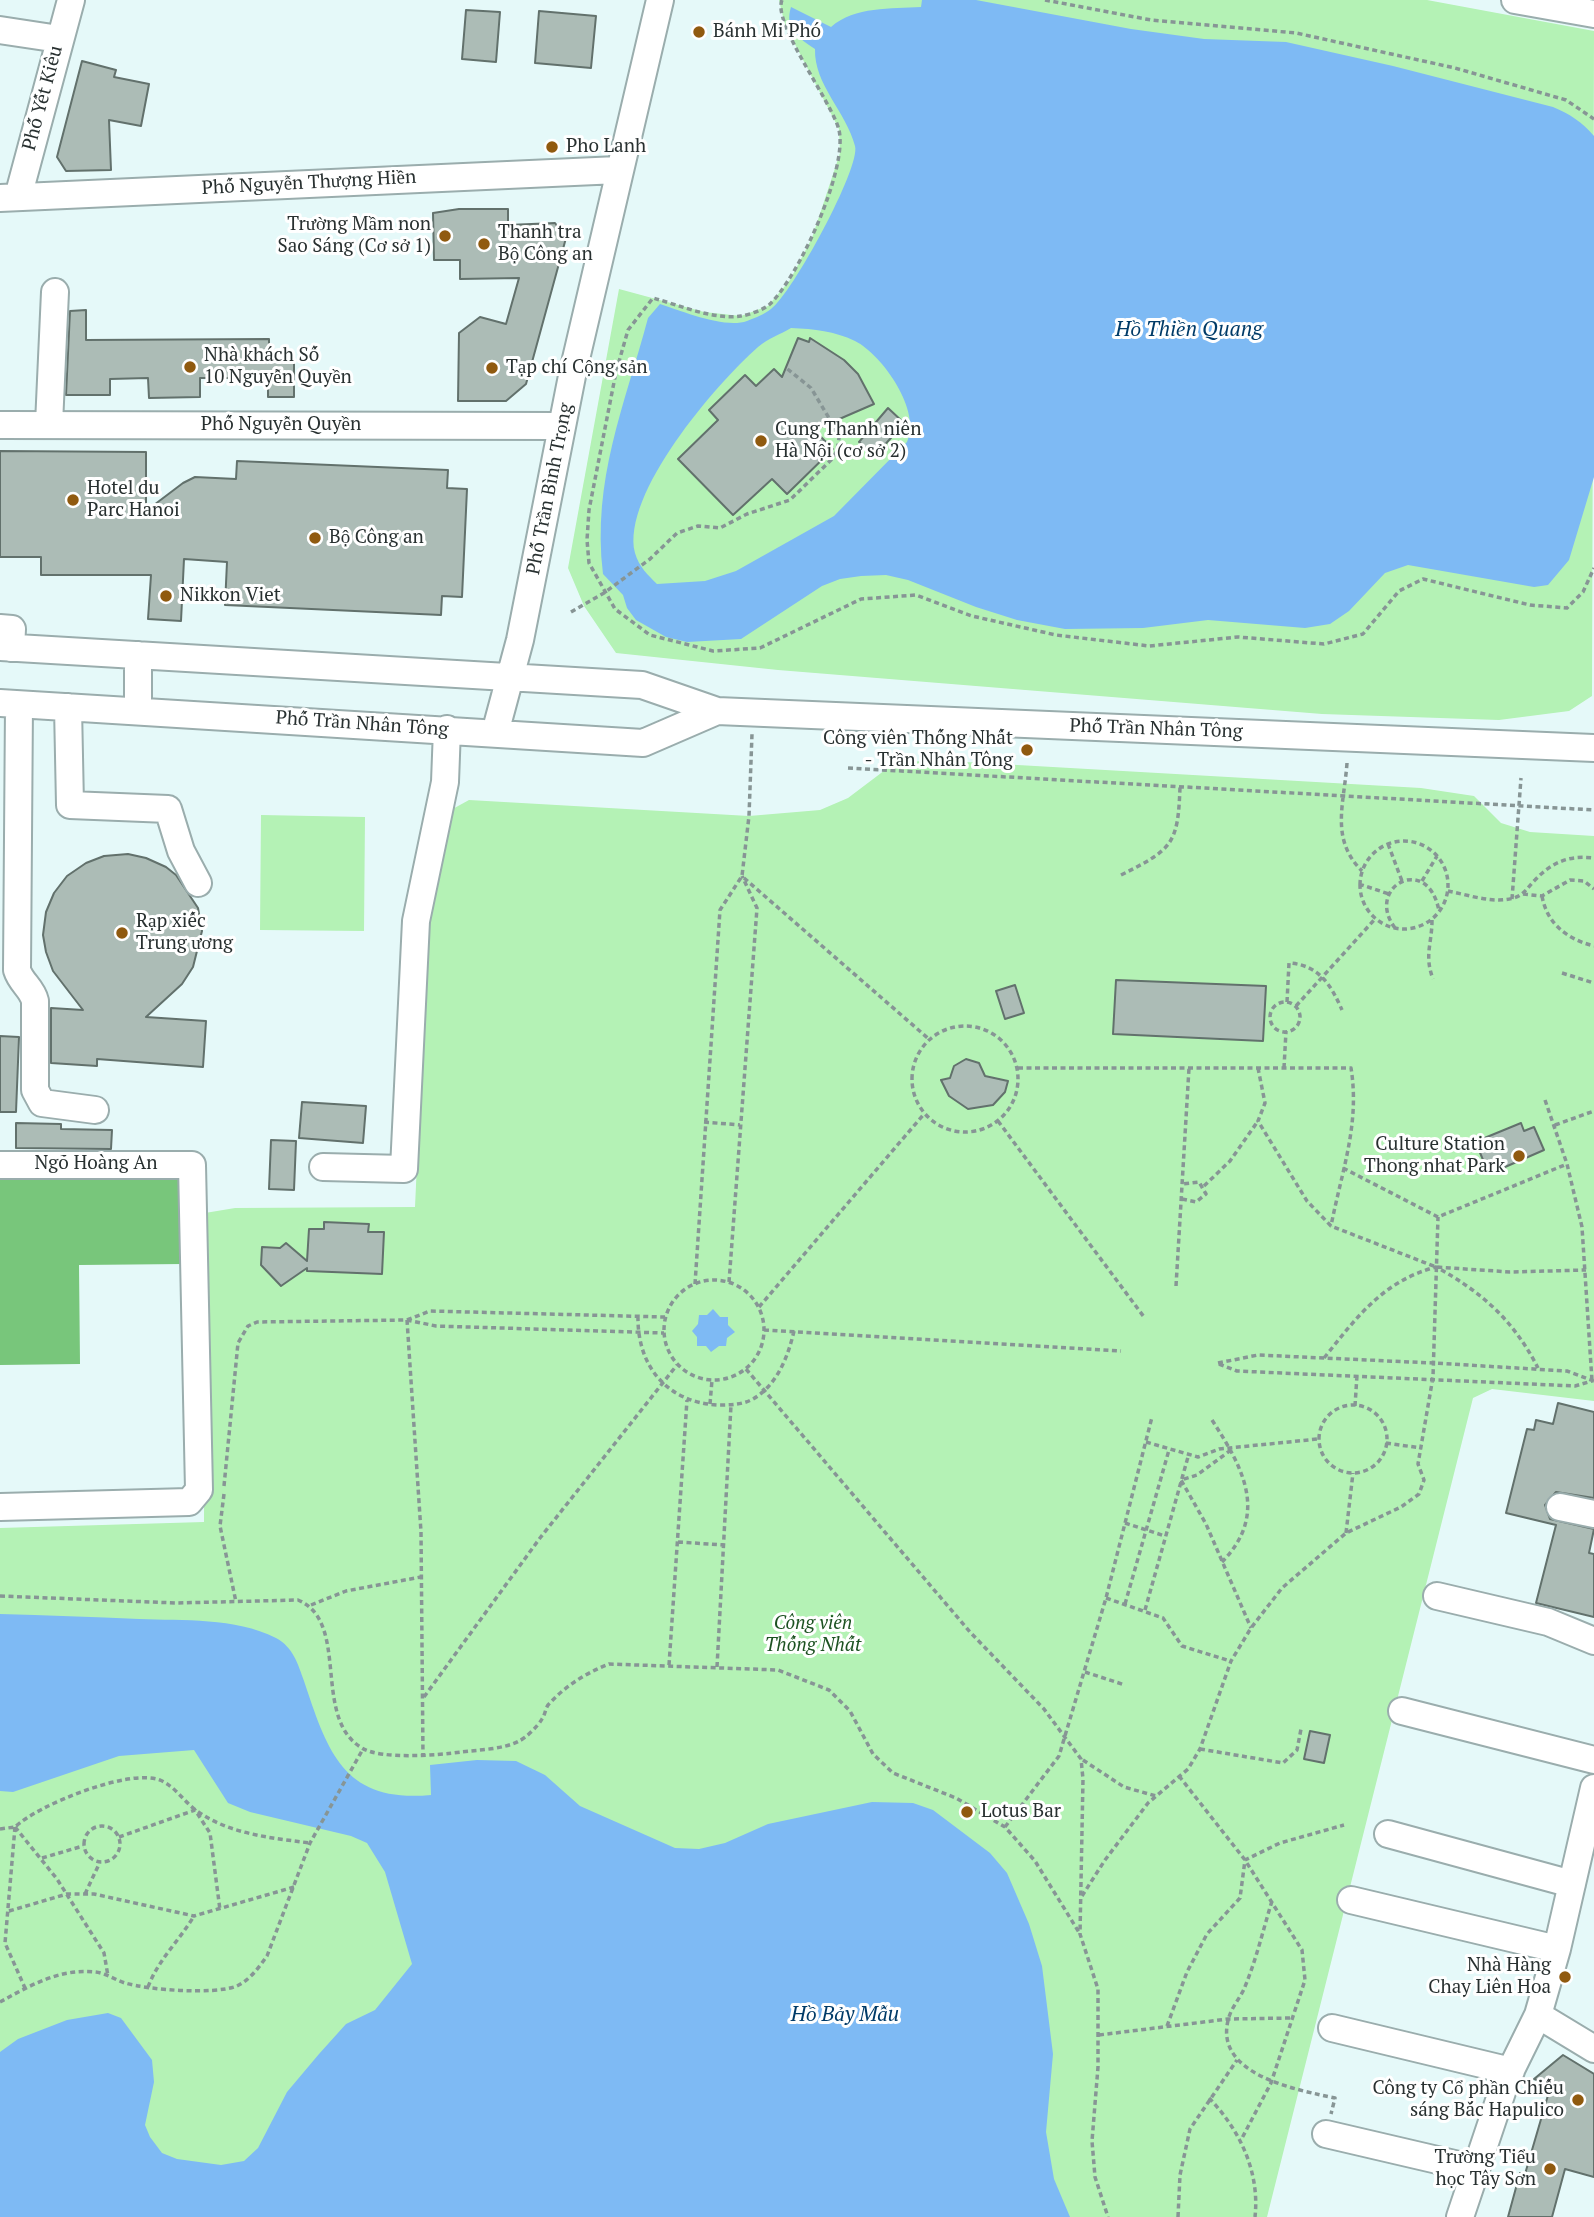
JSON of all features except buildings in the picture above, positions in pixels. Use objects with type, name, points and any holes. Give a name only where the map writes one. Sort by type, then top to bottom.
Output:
[{"type":"street","name":"Phố Yết Kiêu","points":[[9,198],[71,0]]},
{"type":"street","points":[[1515,0],[1594,14]]},
{"type":"street","name":"Phố Trần Bình Trọng","points":[[495,733],[520,640],[561,426],[655,1]]},
{"type":"street","points":[[0,30],[59,39]]},
{"type":"street","name":"Phố Nguyễn Thượng Hiền","points":[[9,198],[618,170]]},
{"type":"street","points":[[49,424],[55,292]]},
{"type":"street","name":"Phố Nguyễn Quyền","points":[[0,425],[561,426]]},
{"type":"street","name":"Phố Trần Nhân Tông","points":[[4,641],[138,654],[642,685],[717,711],[1594,748]]},
{"type":"street","points":[[138,654],[138,711]]},
{"type":"street","points":[[10,704],[17,970],[21,982],[32,991],[35,1001],[35,1090],[42,1103],[95,1110]]},
{"type":"street","name":"Phố Trần Nhân Tông","points":[[10,704],[643,743],[717,711]]},
{"type":"street","points":[[68,707],[71,805],[168,809],[181,851],[198,883]]},
{"type":"street","points":[[323,1167],[404,1169],[416,921],[445,782],[447,729]]},
{"type":"street","name":"Ngõ Hoàng An","points":[[0,1165],[192,1165],[199,1490],[189,1502],[0,1507]]},
{"type":"street","points":[[1560,1507],[1594,1514]]},
{"type":"street","points":[[1437,1596],[1548,1622],[1594,1641]]},
{"type":"street","points":[[1402,1711],[1594,1760]]},
{"type":"street","points":[[1460,2217],[1511,2071],[1538,2015],[1557,1949],[1594,1788]]},
{"type":"street","points":[[1388,1834],[1572,1884]]},
{"type":"street","points":[[1351,1900],[1557,1949]]},
{"type":"street","points":[[1538,2015],[1594,2049]]},
{"type":"street","points":[[1332,2028],[1511,2071]]},
{"type":"street","points":[[1326,2134],[1476,2169]]},
{"type":"path","points":[[782,0],[780,5],[785,25],[839,129],[840,153],[812,238],[790,279],[768,306],[741,316],[704,312],[653,298],[628,330],[605,423],[589,510],[589,564],[614,609],[650,635],[713,651],[760,648],[861,599],[916,595],[972,616],[1056,635],[1149,646],[1238,637],[1324,644],[1363,634],[1399,591],[1423,579],[1530,604],[1567,608],[1583,592],[1594,568]]},
{"type":"path","points":[[1045,0],[1151,20],[1296,33],[1455,68],[1566,100],[1594,118]]},
{"type":"path","points":[[571,612],[604,593],[650,559],[677,533],[698,526],[720,528],[747,514],[790,500],[831,460],[837,451],[839,438],[832,423],[811,388],[785,367]]},
{"type":"path","points":[[695,1284],[720,910],[742,876],[749,816],[753,713]]},
{"type":"path","points":[[1347,763],[1341,832],[1343,847],[1347,857],[1362,871]]},
{"type":"path","points":[[848,768],[1594,809]]},
{"type":"path","points":[[1512,899],[1521,778]]},
{"type":"path","points":[[1121,874],[1171,843],[1179,828],[1180,787]]},
{"type":"path","points":[[1414,842],[1437,856],[1444,866],[1448,891],[1439,913],[1432,920],[1413,929],[1396,929],[1375,919],[1361,897],[1359,884],[1362,871],[1367,860],[1388,844],[1414,842]]},
{"type":"path","points":[[1388,844],[1402,881]]},
{"type":"path","points":[[1422,881],[1437,856]]},
{"type":"path","points":[[1448,891],[1491,900],[1512,899],[1523,894],[1546,868],[1561,860],[1594,858]]},
{"type":"path","points":[[742,876],[930,1040]]},
{"type":"path","points":[[729,1282],[757,908],[742,876]]},
{"type":"path","points":[[1523,894],[1542,896],[1570,880],[1584,881],[1594,889]]},
{"type":"path","points":[[1396,929],[1387,909],[1389,894],[1402,881],[1422,881],[1433,892],[1439,913]]},
{"type":"path","points":[[1359,884],[1389,894]]},
{"type":"path","points":[[1542,896],[1545,912],[1553,925],[1578,942],[1594,946]]},
{"type":"path","points":[[1296,1006],[1375,919]]},
{"type":"path","points":[[1432,920],[1432,937],[1426,961],[1433,979]]},
{"type":"path","points":[[1287,1002],[1289,963],[1312,968],[1323,976],[1342,1010]]},
{"type":"path","points":[[1562,973],[1594,983]]},
{"type":"path","points":[[1287,1002],[1296,1006],[1300,1020],[1295,1028],[1286,1031],[1273,1025],[1270,1016],[1277,1004],[1287,1002]]},
{"type":"path","points":[[968,1026],[985,1030],[1000,1038],[1012,1052],[1018,1068],[1019,1086],[1014,1102],[998,1121],[972,1132],[954,1131],[938,1125],[924,1114],[915,1098],[912,1081],[914,1064],[930,1040],[950,1028],[968,1026]]},
{"type":"path","points":[[1284,1068],[1286,1031]]},
{"type":"path","points":[[1176,1286],[1189,1067]]},
{"type":"path","points":[[1018,1068],[1351,1068],[1356,1097],[1353,1135],[1331,1226]]},
{"type":"path","points":[[1204,1186],[1230,1161],[1258,1121],[1265,1103],[1258,1068]]},
{"type":"path","points":[[1545,1100],[1567,1164],[1582,1227],[1593,1381]]},
{"type":"path","points":[[1555,1125],[1594,1111]]},
{"type":"path","points":[[759,1307],[924,1114]]},
{"type":"path","points":[[998,1121],[1144,1317]]},
{"type":"path","points":[[1258,1121],[1307,1201],[1331,1226],[1436,1267],[1468,1284],[1495,1306],[1524,1341],[1538,1369]]},
{"type":"path","points":[[704,1122],[741,1125]]},
{"type":"path","points":[[1343,1168],[1438,1217],[1567,1164]]},
{"type":"path","points":[[1183,1184],[1193,1181],[1204,1186]]},
{"type":"path","points":[[1182,1199],[1202,1199],[1206,1194],[1204,1186]]},
{"type":"path","points":[[1081,1898],[1105,1860],[1156,1796],[1188,1769],[1200,1749],[1231,1661],[1251,1628],[1282,1588],[1346,1533],[1401,1507],[1419,1494],[1424,1480],[1418,1464],[1433,1377],[1438,1217]]},
{"type":"path","points":[[1324,1358],[1361,1313],[1393,1283],[1413,1273],[1436,1267],[1510,1272],[1586,1270]]},
{"type":"path","points":[[712,1280],[729,1282],[741,1288],[759,1307],[764,1330],[756,1358],[746,1369],[730,1378],[699,1378],[677,1365],[666,1345],[665,1317],[671,1303],[695,1284],[712,1280]]},
{"type":"path","points":[[407,1320],[416,1314],[430,1311],[665,1317]]},
{"type":"path","points":[[638,1316],[641,1351],[662,1384],[687,1400],[710,1404],[731,1405],[752,1399],[765,1390],[783,1366],[794,1331]]},
{"type":"path","points":[[236,1602],[220,1526],[241,1333],[257,1322],[407,1320],[436,1326],[664,1333]]},
{"type":"path","points":[[407,1320],[421,1577],[423,1757]]},
{"type":"path","points":[[764,1330],[1121,1351]]},
{"type":"path","points":[[1258,1355],[1433,1363],[1567,1371],[1593,1381],[1575,1386],[1433,1377],[1237,1371],[1219,1363],[1258,1355]]},
{"type":"path","points":[[422,1699],[540,1538],[677,1365]]},
{"type":"path","points":[[746,1369],[970,1632],[1066,1736],[1081,1759],[1080,1934]]},
{"type":"path","points":[[1355,1406],[1357,1375]]},
{"type":"path","points":[[710,1404],[712,1380]]},
{"type":"path","points":[[669,1665],[687,1400]]},
{"type":"path","points":[[717,1667],[731,1405]]},
{"type":"path","points":[[1355,1406],[1375,1414],[1386,1433],[1384,1453],[1372,1467],[1353,1473],[1342,1472],[1325,1459],[1319,1439],[1326,1418],[1344,1407],[1355,1406]]},
{"type":"path","points":[[1005,1827],[1059,1756],[1106,1598],[1152,1418]]},
{"type":"path","points":[[1212,1420],[1242,1472],[1248,1508],[1241,1538],[1222,1562]]},
{"type":"path","points":[[1146,1442],[1198,1457],[1219,1449],[1231,1450],[1319,1439]]},
{"type":"path","points":[[1386,1443],[1420,1448]]},
{"type":"path","points":[[1125,1604],[1169,1450]]},
{"type":"path","points":[[1181,1480],[1197,1475],[1231,1450]]},
{"type":"path","points":[[1145,1610],[1188,1456]]},
{"type":"path","points":[[1346,1533],[1353,1473]]},
{"type":"path","points":[[1181,1480],[1206,1524],[1251,1628]]},
{"type":"path","points":[[1125,1522],[1165,1536]]},
{"type":"path","points":[[678,1542],[724,1545]]},
{"type":"path","points":[[0,1596],[176,1603],[298,1600],[311,1605],[346,1591],[421,1577]]},
{"type":"path","points":[[1106,1598],[1163,1618],[1182,1646],[1231,1661]]},
{"type":"path","points":[[311,1605],[328,1648],[333,1698],[347,1735],[363,1749],[423,1757],[519,1742],[542,1721],[546,1707],[562,1692],[585,1674],[609,1664],[778,1670],[828,1690],[850,1711],[873,1754],[893,1773],[956,1798],[1005,1827],[1034,1860],[1080,1934],[1098,1989],[1099,2035],[1092,2141],[1095,2177],[1108,2217]]},
{"type":"path","points":[[1085,1672],[1125,1685]]},
{"type":"path","points":[[1200,1749],[1283,1763],[1297,1750],[1301,1729]]},
{"type":"path","points":[[0,2003],[25,1988],[62,1973],[97,1972],[166,1991],[237,1986],[256,1972],[267,1956],[312,1837],[363,1749]]},
{"type":"path","points":[[1081,1759],[1124,1787],[1156,1796]]},
{"type":"path","points":[[1180,1776],[1245,1860],[1301,1950],[1305,1980],[1290,2018],[1271,2083],[1241,2140]]},
{"type":"path","points":[[0,1829],[15,1827],[26,1816],[51,1802],[128,1780],[157,1779],[176,1790],[195,1810],[210,1833],[220,1910]]},
{"type":"path","points":[[119,1837],[195,1810],[222,1825],[269,1838],[310,1843]]},
{"type":"path","points":[[83,1846],[90,1830],[100,1825],[112,1828],[119,1837],[117,1855],[100,1862],[85,1894]]},
{"type":"path","points":[[1245,1860],[1280,1843],[1344,1825]]},
{"type":"path","points":[[15,1827],[42,1858],[104,1953],[108,1976]]},
{"type":"path","points":[[15,1827],[5,1943],[25,1988]]},
{"type":"path","points":[[42,1858],[83,1846]]},
{"type":"path","points":[[83,1846],[90,1858],[100,1862]]},
{"type":"path","points":[[1167,2026],[1187,1972],[1207,1934],[1240,1898],[1245,1860]]},
{"type":"path","points":[[9,1910],[67,1894],[85,1894],[194,1916],[294,1887]]},
{"type":"path","points":[[1272,1901],[1244,1988],[1228,2019],[1228,2037],[1237,2060],[1271,2083],[1335,2098],[1326,2134]]},
{"type":"path","points":[[148,1988],[156,1967],[180,1940],[194,1916]]},
{"type":"path","points":[[1099,2035],[1228,2019],[1290,2018]]},
{"type":"path","points":[[1178,2217],[1180,2175],[1190,2129],[1237,2060]]},
{"type":"path","points":[[1209,2098],[1230,2119],[1241,2140],[1252,2177],[1255,2217]]},
{"type":"green space","name":"Hồ Thiền Quang","points":[[779,0],[1427,0],[1594,31],[1592,696],[1569,711],[1499,720],[1322,714],[778,670],[616,653],[584,606],[568,568],[619,289],[704,312],[741,316],[768,306],[790,280],[812,238],[840,153],[839,129],[785,25]]},
{"type":"green space","name":"Công viên Thống Nhất","points":[[930,760],[1421,788],[1474,796],[1501,823],[1530,832],[1594,836],[1594,1401],[1492,1389],[1473,1398],[1267,2217],[0,2217],[0,1528],[204,1522],[205,1213],[235,1208],[415,1207],[427,942],[449,811],[469,800],[749,816],[820,810],[848,798],[893,764]]},
{"type":"green space","points":[[261,815],[365,817],[364,931],[260,930]]},
{"type":"green space","points":[[183,1173],[184,1264],[79,1265],[80,1364],[0,1365],[0,1174]]},
{"type":"water","name":"Hồ Thiền Quang","points":[[922,0],[976,0],[1131,29],[1204,39],[1286,42],[1553,107],[1585,127],[1594,136],[1594,477],[1569,560],[1548,585],[1534,587],[1408,565],[1385,573],[1349,611],[1330,624],[1305,628],[1208,620],[1143,628],[1065,629],[1017,620],[908,580],[886,575],[840,579],[822,586],[741,639],[687,642],[666,637],[636,620],[627,608],[623,595],[603,574],[602,507],[612,444],[648,318],[660,304],[727,323],[747,321],[771,309],[794,280],[823,230],[837,203],[854,158],[855,146],[851,133],[825,86],[816,62],[815,49],[791,27],[791,7],[831,27],[862,12],[921,7]],"holes":[[[791,328],[840,335],[855,341],[877,358],[888,371],[905,401],[910,430],[907,442],[834,516],[736,571],[705,581],[657,584],[644,570],[635,553],[635,529],[642,501],[657,472],[676,442],[719,386],[758,347]]]},
{"type":"water","points":[[713,1309],[720,1317],[728,1317],[728,1325],[735,1332],[727,1338],[726,1346],[719,1346],[711,1352],[706,1346],[697,1346],[697,1337],[692,1331],[698,1324],[699,1315],[707,1315]]},
{"type":"water","name":"Hồ Bảy Mẫu","points":[[0,1614],[209,1621],[243,1626],[276,1638],[287,1646],[294,1656],[332,1751],[344,1768],[359,1781],[378,1791],[402,1795],[431,1795],[430,1765],[477,1760],[516,1761],[545,1775],[580,1806],[675,1848],[699,1849],[725,1843],[768,1824],[872,1802],[913,1803],[933,1810],[990,1853],[1007,1873],[1029,1924],[1042,1966],[1053,2054],[1046,2132],[1054,2179],[1070,2217],[0,2217],[0,2052],[18,2039],[67,2020],[108,2013],[121,2018],[152,2060],[154,2082],[145,2125],[162,2153],[177,2159],[221,2165],[244,2161],[258,2148],[287,2092],[319,2054],[346,2024],[375,2010],[412,1964],[385,1872],[367,1843],[351,1836],[250,1812],[228,1803],[194,1750],[119,1756],[13,1792],[0,1791]]},
{"type":"place","name":"Bánh Mi Phó","points":[[699,32]]},
{"type":"place","name":"Pho Lanh","points":[[552,147]]},
{"type":"place","name":"Trường Mầm non Sao Sáng (Cơ sở 1)","points":[[445,236]]},
{"type":"place","name":"Thanh tra Bộ Công an","points":[[484,244]]},
{"type":"place","name":"Nhà khách Số 10 Nguyễn Quyền","points":[[190,367]]},
{"type":"place","name":"Tạp chí Cộng sản","points":[[492,368]]},
{"type":"place","name":"Cung Thanh niên Hà Nội (cơ sở 2)","points":[[761,441]]},
{"type":"place","name":"Hotel du Parc Hanoi","points":[[73,500]]},
{"type":"place","name":"Bộ Công an","points":[[315,538]]},
{"type":"place","name":"Nikkon Viet","points":[[166,596]]},
{"type":"place","name":"Công viên Thống Nhất - Trần Nhân Tông","points":[[1027,750]]},
{"type":"place","name":"Rạp xiếc Trung ương","points":[[122,933]]},
{"type":"place","name":"Culture Station Thong nhat Park","points":[[1519,1156]]},
{"type":"place","name":"Lotus Bar","points":[[967,1812]]},
{"type":"place","name":"Nhà Hàng Chay Liên Hoa","points":[[1565,1977]]},
{"type":"place","name":"Công ty Cổ phần Chiếu sáng Bắc Hapulico","points":[[1578,2100]]},
{"type":"place","name":"Trường Tiểu học Tây Sơn","points":[[1550,2169]]}]
